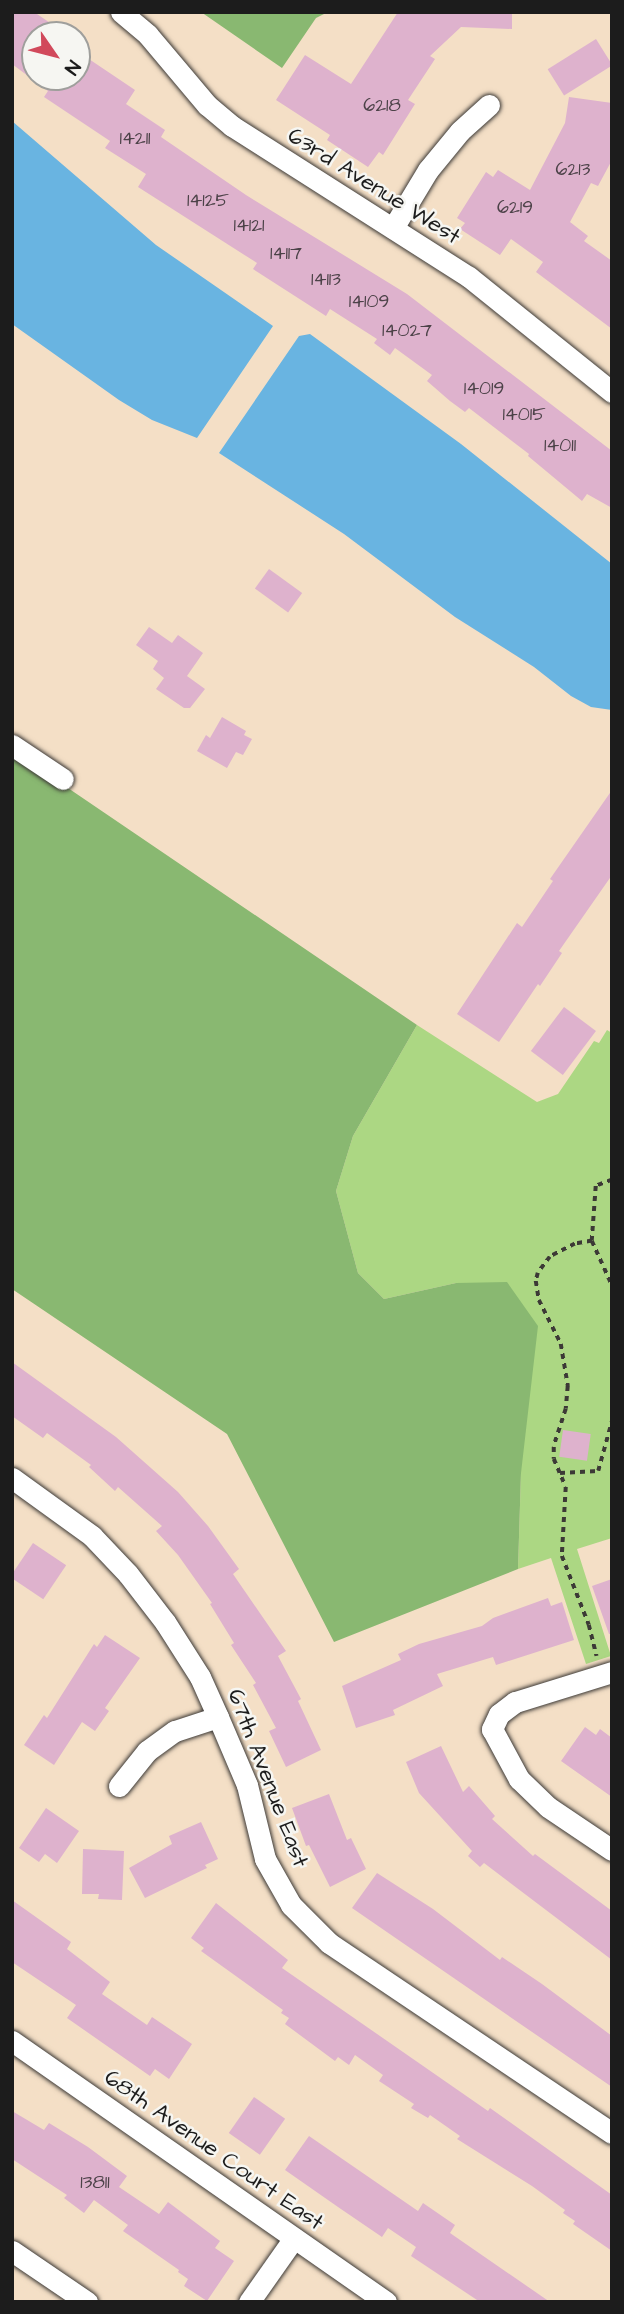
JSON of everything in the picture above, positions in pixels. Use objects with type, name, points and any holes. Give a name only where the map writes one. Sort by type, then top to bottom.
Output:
[{"type":"street","name":"63rd Avenue West","points":[[121,12],[148,35],[207,105],[232,126],[393,228],[503,302],[612,392]]},
{"type":"street","points":[[393,228],[428,170],[460,131],[489,105]]},
{"type":"street","points":[[12,745],[63,779]]},
{"type":"street","name":"67th Avenue East","points":[[13,1481],[92,1536],[128,1574],[200,1677],[247,1785],[265,1859],[291,1905],[329,1943],[612,2133]]},
{"type":"street","points":[[608,1673],[514,1702],[499,1714],[492,1729],[519,1779],[548,1807],[612,1850]]},
{"type":"street","points":[[119,1786],[148,1751],[175,1731],[218,1717]]},
{"type":"street","name":"68th Avenue Court East","points":[[12,2041],[386,2302]]},
{"type":"street","points":[[249,2302],[294,2238]]},
{"type":"street","points":[[12,2251],[87,2302]]},
{"type":"path","points":[[612,1180],[596,1186],[592,1241],[612,1285]]},
{"type":"path","points":[[592,1241],[575,1244],[550,1257],[538,1273],[536,1281],[539,1300],[558,1332],[565,1363],[566,1409],[554,1447],[554,1460],[566,1488],[562,1556],[608,1673]]},
{"type":"path","points":[[560,1473],[598,1471],[612,1420]]},
{"type":"green space","points":[[201,12],[328,12],[316,18],[282,68]]},
{"type":"green space","points":[[12,750],[417,1025],[353,1136],[336,1191],[358,1273],[384,1299],[456,1283],[507,1282],[538,1326],[521,1473],[518,1569],[334,1642],[227,1434],[12,1289]]},
{"type":"green space","points":[[417,1025],[537,1102],[558,1094],[594,1041],[599,1043],[607,1030],[612,1033],[612,1538],[577,1549],[611,1656],[586,1664],[551,1558],[518,1569],[521,1473],[456,1283],[384,1299],[358,1273],[336,1191],[353,1136]]},
{"type":"water","points":[[12,121],[156,245],[273,326],[197,438],[152,420],[119,400],[12,324]]},
{"type":"water","points":[[310,334],[461,444],[612,564],[612,710],[591,707],[571,696],[534,667],[455,617],[344,534],[219,453],[299,336]]},
{"type":"building","points":[[12,12],[34,12],[47,21],[21,21],[21,71],[12,64]]},
{"type":"building","points":[[398,12],[512,12],[512,29],[461,27],[430,56],[435,59],[408,100],[415,104],[383,155],[379,152],[368,167],[327,140],[330,135],[276,100],[305,55],[351,84]]},
{"type":"building","points":[[596,39],[612,66],[564,95],[548,69]]},
{"type":"building","points":[[91,60],[135,90],[126,104],[165,130],[161,137],[246,195],[407,294],[612,451],[612,508],[587,494],[582,501],[528,456],[529,454],[469,408],[465,412],[450,401],[427,381],[432,375],[395,348],[390,355],[374,343],[377,339],[330,309],[326,316],[253,269],[257,263],[138,187],[146,174],[105,148],[110,141],[44,97],[48,91],[91,91]]},
{"type":"building","points":[[569,97],[612,103],[612,160],[598,186],[591,183],[570,222],[588,236],[584,241],[612,261],[612,329],[536,272],[543,262],[511,239],[500,255],[460,229],[465,223],[457,218],[486,172],[493,177],[498,170],[530,190],[565,123]]},
{"type":"building","points":[[269,569],[302,593],[288,613],[255,588]]},
{"type":"building","points":[[149,627],[172,643],[178,635],[203,653],[187,676],[205,689],[190,708],[184,708],[156,689],[164,678],[153,669],[158,661],[136,645]]},
{"type":"building","points":[[222,717],[246,731],[244,735],[252,739],[243,755],[236,752],[227,768],[197,751],[206,735],[210,738]]},
{"type":"building","points":[[612,790],[612,875],[559,951],[562,953],[540,986],[538,984],[499,1042],[457,1014],[517,923],[522,927],[553,881],[550,879]]},
{"type":"building","points":[[564,1007],[596,1031],[563,1075],[531,1051]]},
{"type":"building","points":[[12,1362],[116,1437],[178,1492],[208,1526],[239,1569],[233,1574],[286,1651],[278,1656],[301,1699],[298,1701],[321,1750],[286,1767],[269,1731],[276,1728],[253,1685],[256,1683],[231,1645],[234,1643],[210,1604],[212,1603],[178,1555],[156,1531],[162,1526],[118,1487],[115,1491],[89,1467],[91,1465],[47,1433],[43,1438],[12,1416]]},
{"type":"building","points":[[563,1430],[591,1434],[587,1461],[559,1457]]},
{"type":"building","points":[[33,1543],[66,1565],[43,1599],[12,1578],[12,1574]]},
{"type":"building","points":[[612,1579],[612,1634],[609,1634],[592,1586]]},
{"type":"building","points":[[548,1598],[551,1606],[562,1602],[574,1640],[496,1665],[493,1657],[437,1674],[443,1686],[393,1710],[395,1715],[356,1728],[342,1686],[401,1660],[398,1654],[419,1644],[482,1626],[493,1618]]},
{"type":"building","points":[[105,1635],[140,1658],[105,1708],[109,1711],[95,1731],[82,1722],[54,1765],[24,1745],[44,1715],[47,1718],[94,1644],[97,1647]]},
{"type":"building","points":[[585,1727],[596,1735],[600,1729],[612,1738],[612,1797],[561,1761]]},
{"type":"building","points":[[441,1746],[463,1792],[469,1786],[495,1816],[492,1819],[533,1856],[535,1854],[612,1911],[612,1960],[484,1863],[480,1867],[468,1856],[472,1851],[419,1793],[406,1762]]},
{"type":"building","points":[[329,1794],[347,1840],[351,1838],[366,1869],[330,1887],[309,1845],[306,1846],[292,1808]]},
{"type":"building","points":[[46,1808],[79,1831],[57,1863],[45,1854],[39,1862],[19,1848]]},
{"type":"building","points":[[201,1822],[218,1859],[205,1865],[207,1868],[145,1898],[129,1868],[172,1844],[169,1836]]},
{"type":"building","points":[[83,1849],[124,1851],[122,1900],[98,1899],[99,1894],[82,1894]]},
{"type":"building","points":[[377,1873],[433,1909],[500,1960],[502,1957],[542,1984],[612,2036],[612,2087],[352,1908]]},
{"type":"building","points":[[12,1900],[71,1942],[67,1949],[110,1982],[102,1994],[147,2025],[152,2017],[192,2044],[169,2079],[155,2069],[150,2076],[67,2018],[76,2005],[12,1962]]},
{"type":"building","points":[[216,1903],[288,1960],[282,1968],[488,2111],[490,2108],[612,2195],[612,2251],[573,2224],[575,2221],[563,2213],[565,2210],[532,2186],[457,2139],[460,2136],[430,2115],[428,2118],[411,2108],[414,2104],[379,2081],[383,2075],[355,2055],[349,2065],[338,2057],[335,2061],[285,2024],[289,2018],[281,2013],[283,2010],[201,1951],[204,1948],[191,1938]]},
{"type":"building","points":[[254,2097],[285,2119],[260,2155],[229,2133]]},
{"type":"building","points":[[12,2111],[44,2130],[49,2123],[88,2147],[127,2176],[119,2187],[159,2214],[168,2202],[220,2241],[215,2248],[234,2261],[207,2301],[184,2286],[188,2279],[178,2272],[179,2270],[123,2231],[128,2225],[94,2200],[84,2213],[64,2198],[67,2195],[12,2159]]},
{"type":"building","points":[[309,2136],[418,2211],[423,2203],[455,2225],[450,2233],[550,2302],[480,2302],[411,2256],[416,2247],[388,2228],[382,2237],[338,2207],[285,2170]]}]
